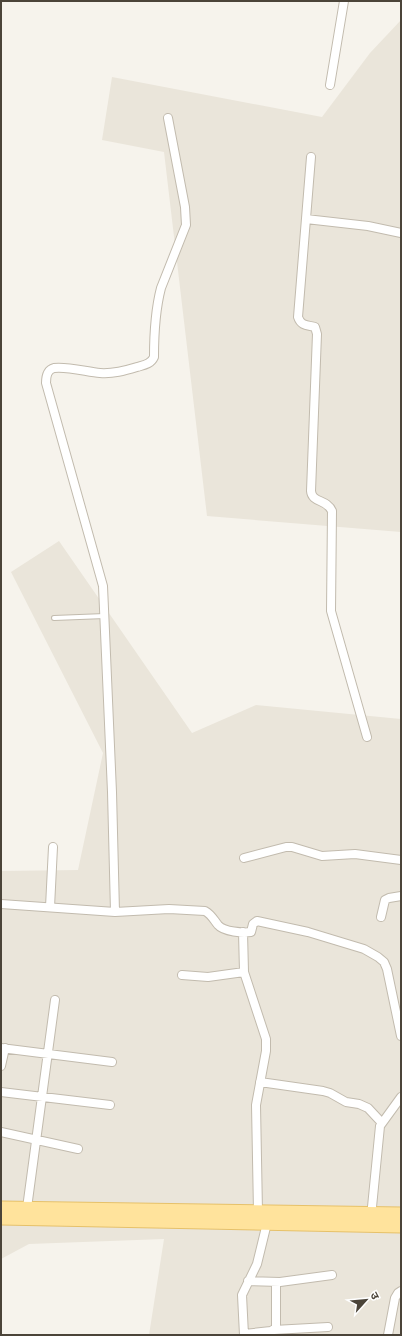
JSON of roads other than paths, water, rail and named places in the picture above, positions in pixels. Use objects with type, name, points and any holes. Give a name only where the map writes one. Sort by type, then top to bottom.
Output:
[{"type":"main road","points":[[1,1208],[370,1219],[401,1214]]},
{"type":"main road","points":[[1,1218],[265,1216]]},
{"type":"main road","points":[[370,1219],[401,1226]]},
{"type":"street","points":[[330,85],[344,1]]},
{"type":"street","points":[[115,912],[112,792],[103,586],[46,383],[46,376],[48,371],[54,368],[112,373],[146,365],[152,362],[154,357],[158,299],[186,225],[168,118]]},
{"type":"street","points":[[312,157],[298,317],[299,322],[303,325],[315,327],[317,334],[311,495],[315,499],[330,506],[332,511],[331,611],[367,737]]},
{"type":"street","points":[[306,219],[368,226],[401,233]]},
{"type":"street","points":[[50,907],[53,847]]},
{"type":"street","points":[[244,858],[286,847],[292,847],[322,856],[355,854],[401,860]]},
{"type":"street","points":[[381,917],[385,900],[401,896]]},
{"type":"street","points":[[1,904],[115,912],[176,909],[205,911],[210,914],[222,928],[251,932],[253,924],[257,921],[308,932],[372,952],[384,962],[387,969],[401,1036]]},
{"type":"street","points":[[243,932],[244,972],[266,1039],[266,1051],[256,1105],[265,1216],[257,1264],[242,1295],[244,1334],[274,1330],[328,1327]]},
{"type":"street","points":[[182,975],[208,977],[244,972]]},
{"type":"street","points":[[27,1208],[55,1000]]},
{"type":"street","points":[[1,1066],[3,1048],[112,1062]]},
{"type":"street","points":[[260,1082],[330,1093],[346,1102],[359,1104],[368,1108],[382,1123]]},
{"type":"street","points":[[1,1092],[110,1105]]},
{"type":"street","points":[[370,1219],[380,1126],[401,1097]]},
{"type":"street","points":[[1,1132],[78,1148]]},
{"type":"street","points":[[248,1281],[276,1282],[332,1275]]},
{"type":"street","points":[[274,1330],[277,1325],[276,1282]]},
{"type":"street","points":[[388,1335],[395,1298],[401,1291]]},
{"type":"lane","points":[[54,618],[105,616]]}]
